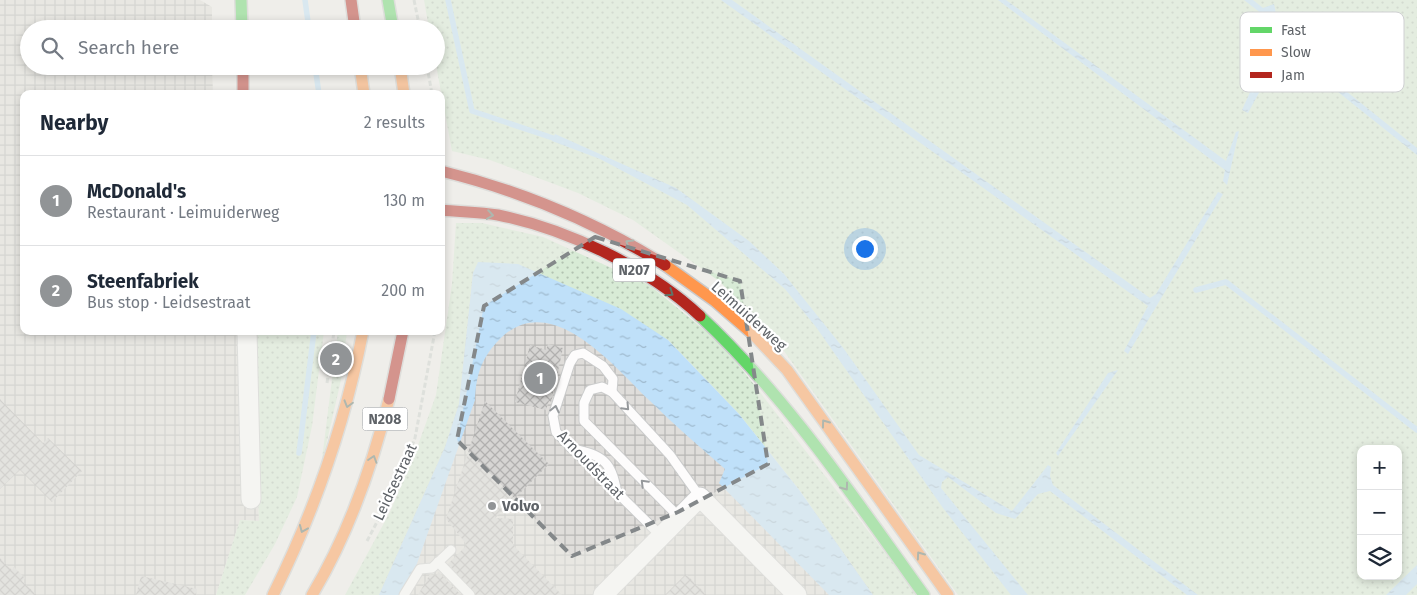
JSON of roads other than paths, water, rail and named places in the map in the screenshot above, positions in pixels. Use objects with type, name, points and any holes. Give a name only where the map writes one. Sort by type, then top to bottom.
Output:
[{"type":"main road","points":[[241,0],[242,20]]},
{"type":"main road","points":[[351,0],[354,20]]},
{"type":"main road","points":[[388,0],[391,20]]},
{"type":"main road","points":[[243,75],[243,90]]},
{"type":"main road","points":[[361,75],[363,90]]},
{"type":"main road","points":[[401,75],[403,90]]},
{"type":"main road","name":"Leimuiderweg","points":[[445,172],[492,184],[548,203],[610,231],[662,264],[718,304],[787,370],[948,595]]},
{"type":"main road","name":"N207","points":[[445,210],[505,217],[544,228],[601,252],[650,279],[690,307],[785,405],[924,595]]},
{"type":"main road","name":"N208","points":[[273,595],[331,463],[352,389],[362,335]]},
{"type":"main road","name":"Leidsestraat","points":[[312,595],[341,540],[372,461],[393,388],[402,335]]},
{"type":"street","points":[[247,335],[251,499]]},
{"type":"street","points":[[603,595],[700,497]]},
{"type":"street","name":"Arnoudstraat","points":[[700,497],[797,595]]},
{"type":"lane","name":"Arnoudstraat","points":[[612,392],[613,378],[603,366],[583,353],[575,355],[570,363],[553,416],[556,432],[661,536]]},
{"type":"lane","name":"Arnoudstraat","points":[[679,517],[584,421],[584,403],[590,390],[602,387],[612,392],[670,455],[700,497]]},
{"type":"lane","points":[[571,448],[596,454],[613,471],[617,494]]},
{"type":"lane","points":[[404,595],[420,569],[432,568],[451,550]]},
{"type":"lane","points":[[438,562],[470,595]]},
{"type":"water","points":[[721,0],[732,0],[1150,298],[1156,294],[1218,192],[1223,194],[1128,354],[1124,351],[1148,306]]},
{"type":"water","points":[[998,0],[1006,0],[1226,161],[1236,132],[1239,131],[1227,185],[1223,181],[1225,170]]},
{"type":"water","points":[[1244,0],[1253,0],[1263,8],[1274,4],[1276,12],[1260,12]]},
{"type":"water","points":[[1250,92],[1259,92],[1248,113],[1242,110]]},
{"type":"water","points":[[1338,92],[1347,92],[1417,148],[1417,155]]},
{"type":"water","points":[[555,134],[676,188],[749,241],[784,274],[844,349],[919,455],[1012,511],[1048,465],[1051,467],[1050,476],[1053,485],[1198,595],[1187,595],[1050,491],[1038,494],[1015,519],[996,513],[948,477],[942,482],[941,488],[1028,595],[1011,595],[943,508],[816,327],[785,289],[687,205],[600,159],[552,141]]},
{"type":"water","points":[[478,262],[518,264],[621,309],[668,340],[739,414],[800,491],[873,595],[829,595],[719,483],[725,469],[667,418],[600,352],[560,327],[539,322],[519,326],[500,339],[484,359],[477,382],[475,400],[414,572],[399,595],[379,595],[445,447],[459,404],[473,273]]},
{"type":"water","points":[[1118,370],[1058,456],[1056,453],[1108,373]]},
{"type":"water","points":[[1417,565],[1417,584],[1406,595],[1386,595],[1402,580]]},
{"type":"waterway","points":[[305,0],[308,20]]},
{"type":"waterway","points":[[448,0],[472,111],[553,138]]},
{"type":"waterway","points":[[316,75],[318,90]]},
{"type":"waterway","points":[[1196,290],[1226,282],[1417,430]]},
{"type":"waterway","points":[[299,453],[314,335]]},
{"type":"place","name":"Steenfabriek","points":[[336,359]]},
{"type":"place","name":"McDonald's","points":[[540,378]]},
{"type":"place","name":"Volvo","points":[[492,506]]}]
